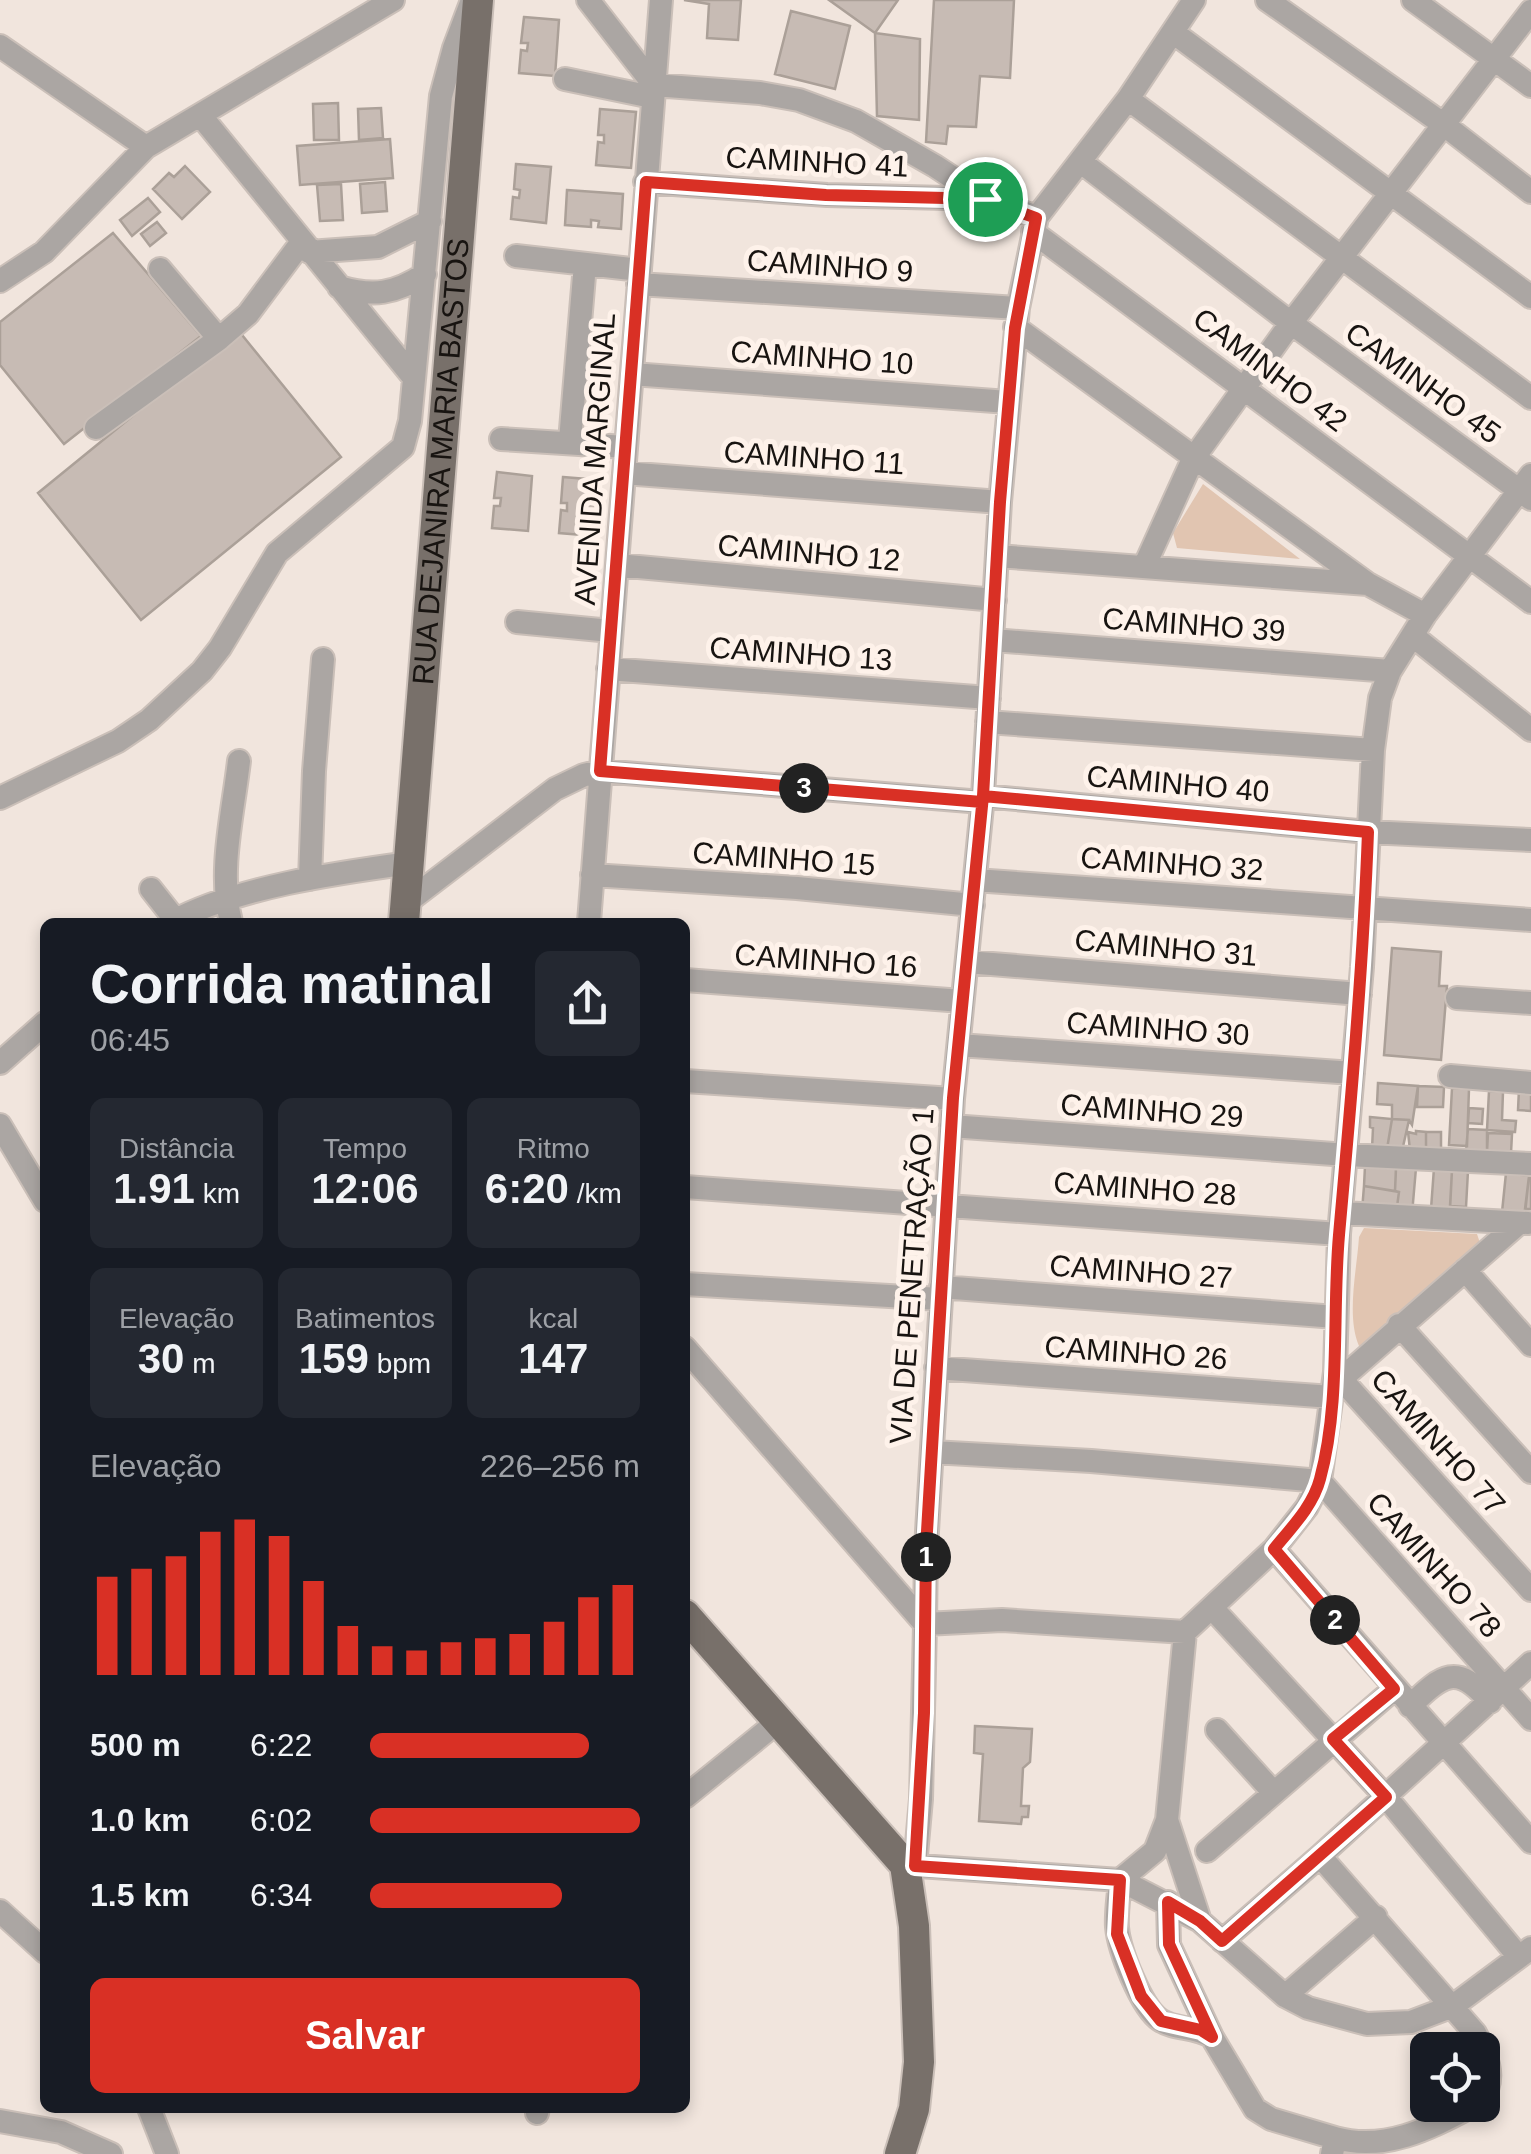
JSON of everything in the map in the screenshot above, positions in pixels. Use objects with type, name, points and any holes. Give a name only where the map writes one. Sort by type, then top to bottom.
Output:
[{"type":"main road","name":"RUA DEJANIRA MARIA BASTOS","points":[[405,913],[475,0]]},
{"type":"main road","points":[[690,1621],[910,1866],[919,2062],[914,2109],[900,2154]]},
{"type":"street","points":[[0,281],[44,252],[146,147],[394,0]]},
{"type":"street","points":[[404,448],[441,96],[454,48],[475,0]]},
{"type":"street","points":[[588,0],[653,91]]},
{"type":"street","name":"AVENIDA MARGINAL","points":[[588,918],[661,0]]},
{"type":"street","points":[[1035,224],[1128,99],[1194,0]]},
{"type":"street","points":[[1268,0],[1443,124],[1531,192]]},
{"type":"street","points":[[1413,0],[1531,86]]},
{"type":"street","points":[[1144,565],[1194,460],[1292,323],[1531,11]]},
{"type":"street","points":[[1174,34],[1531,297]]},
{"type":"street","points":[[0,46],[146,147]]},
{"type":"street","points":[[565,79],[653,91],[760,92],[800,100],[856,120],[985,199]]},
{"type":"street","points":[[1128,99],[1531,398]]},
{"type":"street","points":[[201,116],[414,378]]},
{"type":"street","name":"CAMINHO 45","points":[[1081,162],[1292,323],[1527,488]]},
{"type":"street","name":"CAMINHO 41","points":[[646,182],[826,195],[985,199]]},
{"type":"street","name":"CAMINHO 42","points":[[985,199],[1035,224],[1246,390],[1531,602]]},
{"type":"street","points":[[96,428],[219,339],[248,314],[305,248],[378,247],[430,222]]},
{"type":"street","name":"VIA DE PENETRAÇÃO 1","points":[[925,1624],[953,1098],[983,799],[1008,402],[1016,318],[1035,224]]},
{"type":"street","name":"CAMINHO 9","points":[[516,256],[585,264],[639,277],[1016,318]]},
{"type":"street","points":[[570,441],[585,264]]},
{"type":"street","points":[[160,269],[219,339]]},
{"type":"street","points":[[339,286],[376,294],[406,286],[425,274]]},
{"type":"street","points":[[1016,318],[1194,460],[1368,584],[1531,730]]},
{"type":"street","name":"CAMINHO 10","points":[[632,374],[1008,402]]},
{"type":"street","points":[[501,438],[626,446]]},
{"type":"street","points":[[0,798],[118,740],[149,720],[220,648],[277,553],[404,448],[443,440]]},
{"type":"street","name":"CAMINHO 11","points":[[624,473],[1000,502]]},
{"type":"street","points":[[925,1624],[1002,1620],[1185,1632],[1274,1549],[1307,1507],[1320,1481],[1335,1387],[1341,1223],[1360,994],[1373,750],[1380,698],[1390,671],[1419,626],[1527,488]]},
{"type":"street","points":[[997,556],[1368,584]]},
{"type":"street","name":"CAMINHO 12","points":[[617,566],[995,600]]},
{"type":"street","points":[[517,622],[611,630]]},
{"type":"street","name":"CAMINHO 39","points":[[993,640],[1390,671]]},
{"type":"street","points":[[310,879],[323,659]]},
{"type":"street","name":"CAMINHO 13","points":[[608,670],[988,710]]},
{"type":"street","points":[[988,710],[1373,750]]},
{"type":"street","points":[[228,912],[239,761]]},
{"type":"street","points":[[405,913],[555,789],[584,774],[600,771]]},
{"type":"street","name":"CAMINHO 40","points":[[600,771],[1368,832],[1531,840]]},
{"type":"street","points":[[196,918],[228,912],[310,879],[410,863]]},
{"type":"street","name":"CAMINHO 15","points":[[592,875],[797,888],[972,905]]},
{"type":"street","name":"CAMINHO 32","points":[[975,880],[1531,920]]},
{"type":"street","points":[[151,889],[172,918]]},
{"type":"street","name":"CAMINHO 31","points":[[966,962],[1360,994]]},
{"type":"street","name":"CAMINHO 16","points":[[690,980],[962,1001]]},
{"type":"street","points":[[1457,998],[1531,1004]]},
{"type":"street","points":[[0,1064],[40,1037]]},
{"type":"street","name":"CAMINHO 30","points":[[959,1045],[1352,1074]]},
{"type":"street","points":[[1450,1076],[1531,1084]]},
{"type":"street","points":[[690,1081],[953,1098]]},
{"type":"street","points":[[0,1126],[40,1193]]},
{"type":"street","name":"CAMINHO 29","points":[[952,1126],[1347,1155],[1531,1164]]},
{"type":"street","name":"CAMINHO 28","points":[[690,1187],[1341,1223],[1525,1223]]},
{"type":"street","points":[[1335,1387],[1399,1326],[1525,1223]]},
{"type":"street","points":[[1465,1270],[1531,1345]]},
{"type":"street","name":"CAMINHO 27","points":[[690,1284],[940,1293],[1336,1317]]},
{"type":"street","points":[[1399,1326],[1531,1472]]},
{"type":"street","points":[[690,1354],[925,1624],[921,1799],[910,1866],[1120,1880],[1200,1921],[1285,1996],[1308,2008],[1367,2024],[1411,2022],[1453,2006],[1525,1953],[1212,1609]]},
{"type":"street","name":"CAMINHO 26","points":[[936,1368],[1335,1387]]},
{"type":"street","name":"CAMINHO 77","points":[[1335,1387],[1531,1590]]},
{"type":"street","points":[[932,1452],[1320,1481]]},
{"type":"street","name":"CAMINHO 78","points":[[1320,1481],[1497,1695],[1531,1720]]},
{"type":"street","points":[[1274,1549],[1531,1842]]},
{"type":"street","points":[[1185,1632],[1168,1820],[1155,1851],[1120,1880],[1117,1934],[1141,1996],[1161,2021],[1201,2030],[1212,2037]]},
{"type":"street","points":[[1222,1941],[1531,1663]]},
{"type":"street","points":[[1207,1850],[1333,1739],[1402,1697],[1443,1677],[1456,1675],[1497,1695]]},
{"type":"street","points":[[690,1788],[780,1720]]},
{"type":"street","points":[[1217,1730],[1273,1792]]},
{"type":"street","points":[[1168,1820],[1200,1921]]},
{"type":"street","points":[[1320,1856],[1474,2032]]},
{"type":"street","points":[[1168,1902],[1169,1944],[1212,2037],[1255,2109],[1334,2146],[1382,2142],[1439,2122]]},
{"type":"street","points":[[0,1911],[40,1947]]},
{"type":"street","points":[[1285,1996],[1376,1917]]},
{"type":"street","points":[[151,2113],[166,2154]]},
{"type":"street","points":[[0,2121],[61,2132],[111,2154]]},
{"type":"shaded area","points":[[1203,484],[1300,559],[1177,548],[1173,533]]},
{"type":"shaded area","points":[[1364,1228],[1477,1234],[1480,1243],[1368,1345],[1359,1346],[1353,1307],[1359,1237]]},
{"type":"building","points":[[684,0],[741,0],[738,40],[707,38],[709,4]]},
{"type":"building","points":[[829,0],[898,0],[875,33]]},
{"type":"building","points":[[934,0],[1014,0],[1010,78],[980,76],[976,127],[948,126],[946,144],[926,142]]},
{"type":"building","points":[[791,11],[850,26],[835,89],[775,74]]},
{"type":"building","points":[[524,17],[559,20],[555,76],[519,73],[521,50],[527,51],[528,43],[521,43]]},
{"type":"building","points":[[875,33],[920,39],[919,120],[877,116]]},
{"type":"building","points":[[338,103],[339,140],[314,140],[313,104]]},
{"type":"building","points":[[381,108],[383,138],[359,140],[358,109]]},
{"type":"building","points":[[600,109],[636,112],[631,168],[596,165],[598,142],[604,143],[604,135],[598,135]]},
{"type":"building","points":[[390,139],[393,178],[300,185],[297,146]]},
{"type":"building","points":[[516,164],[551,167],[546,223],[511,219],[513,197],[519,198],[520,190],[514,189]]},
{"type":"building","points":[[185,166],[210,192],[182,219],[153,189],[169,173],[174,177]]},
{"type":"building","points":[[385,182],[387,211],[362,213],[360,184]]},
{"type":"building","points":[[341,184],[343,220],[320,221],[317,185]]},
{"type":"building","points":[[567,190],[623,194],[621,229],[598,227],[599,221],[591,220],[591,227],[565,225]]},
{"type":"building","points":[[148,198],[160,212],[132,236],[120,220]]},
{"type":"building","points":[[157,222],[166,233],[150,246],[141,234]]},
{"type":"building","points":[[113,233],[201,336],[64,444],[0,365],[0,322]]},
{"type":"building","points":[[238,330],[341,457],[141,620],[38,493]]},
{"type":"building","points":[[497,472],[532,476],[528,531],[492,528],[494,506],[500,506],[501,498],[494,498]]},
{"type":"building","points":[[563,477],[599,480],[594,536],[559,533],[561,510],[567,511],[567,503],[561,503]]},
{"type":"building","points":[[1392,948],[1441,952],[1439,986],[1447,986],[1441,1060],[1384,1055]]},
{"type":"building","points":[[1378,1083],[1418,1086],[1412,1125],[1409,1120],[1392,1119],[1392,1105],[1377,1104]]},
{"type":"building","points":[[1418,1086],[1444,1087],[1443,1107],[1417,1107]]},
{"type":"building","points":[[1452,1088],[1469,1089],[1467,1146],[1449,1145]]},
{"type":"building","points":[[1519,1089],[1531,1090],[1531,1111],[1518,1110]]},
{"type":"building","points":[[1489,1091],[1503,1092],[1502,1120],[1516,1121],[1515,1132],[1487,1130]]},
{"type":"building","points":[[1469,1108],[1483,1109],[1482,1124],[1468,1123]]},
{"type":"building","points":[[1370,1117],[1392,1119],[1387,1149],[1372,1149]]},
{"type":"building","points":[[1392,1119],[1409,1120],[1402,1151],[1387,1149]]},
{"type":"building","points":[[1468,1129],[1487,1130],[1487,1152],[1466,1150]]},
{"type":"building","points":[[1408,1132],[1426,1132],[1426,1151],[1410,1150]]},
{"type":"building","points":[[1426,1132],[1441,1132],[1441,1151],[1426,1151]]},
{"type":"building","points":[[1488,1133],[1512,1134],[1511,1153],[1487,1152]]},
{"type":"building","points":[[1365,1166],[1396,1169],[1395,1191],[1364,1186]]},
{"type":"building","points":[[1396,1167],[1416,1168],[1412,1214],[1396,1214]]},
{"type":"building","points":[[1434,1168],[1452,1170],[1450,1210],[1431,1209]]},
{"type":"building","points":[[1530,1168],[1531,1209],[1525,1209]]},
{"type":"building","points":[[1452,1170],[1468,1171],[1466,1207],[1450,1206]]},
{"type":"building","points":[[1506,1173],[1529,1176],[1525,1214],[1502,1212]]},
{"type":"building","points":[[1364,1186],[1399,1192],[1396,1214],[1362,1211]]},
{"type":"building","points":[[975,1726],[1032,1729],[1030,1762],[1023,1768],[1021,1806],[1029,1806],[1028,1817],[1022,1817],[1021,1824],[979,1821],[983,1754],[974,1753]]},
{"type":"route","points":[[985,199],[826,195],[646,182],[600,771],[982,802],[983,796],[1368,832],[1362,967],[1339,1234],[1333,1386],[1320,1481],[1307,1507],[1274,1549],[1394,1689],[1333,1739],[1386,1797],[1222,1941],[1200,1921],[1168,1902],[1169,1944],[1212,2037],[1201,2030],[1161,2021],[1141,1996],[1117,1934],[1120,1880],[915,1866],[924,1713],[926,1548],[953,1098],[983,796],[1000,502],[1015,328],[1036,218],[985,199]]}]
